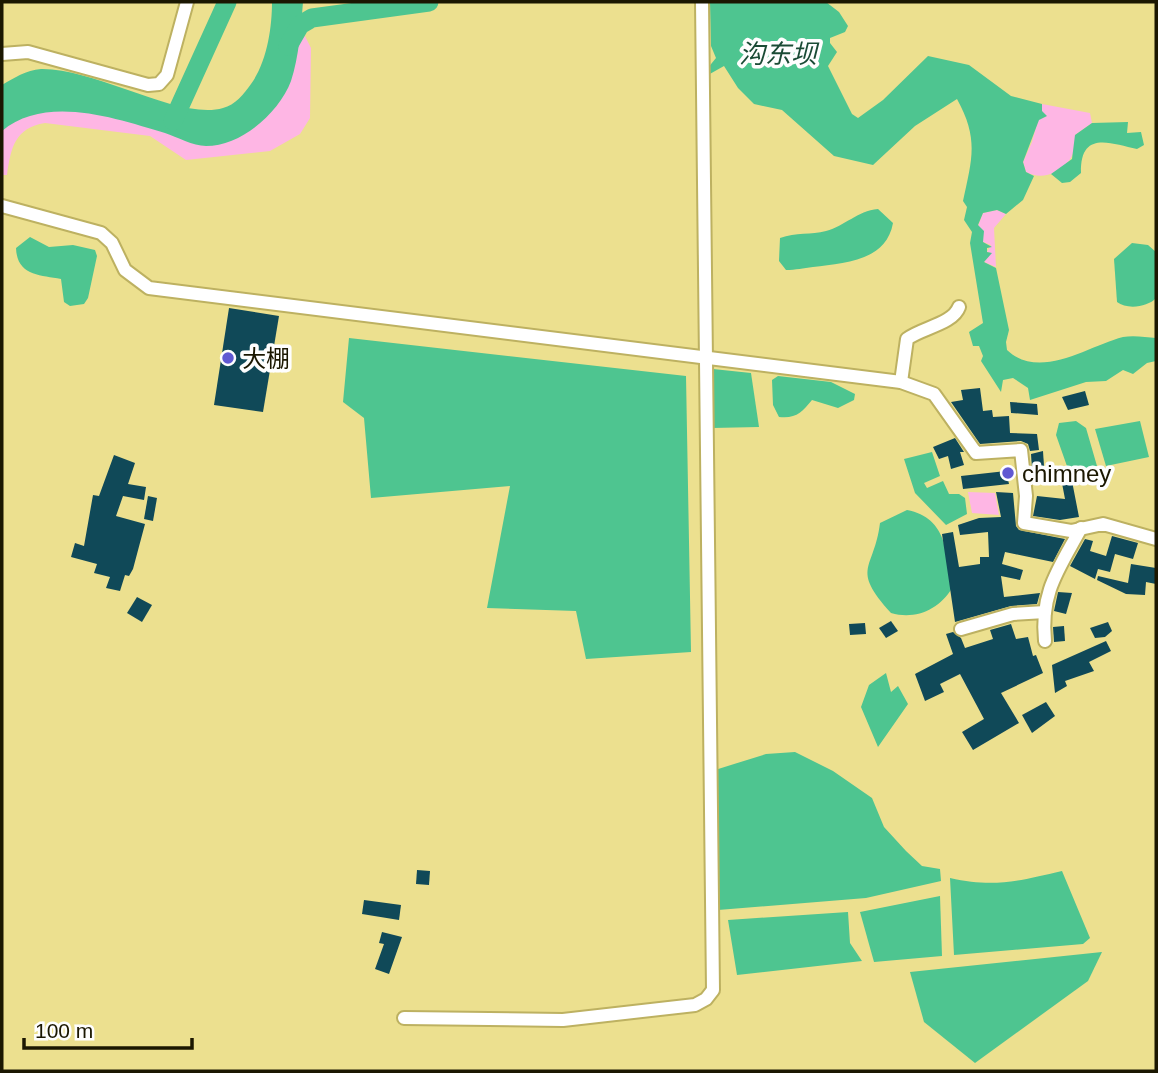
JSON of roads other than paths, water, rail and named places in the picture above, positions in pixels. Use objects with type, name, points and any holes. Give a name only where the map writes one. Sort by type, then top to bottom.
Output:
[{"type":"street","points":[[2,54],[28,52],[148,85],[159,85],[167,75],[187,2]]},
{"type":"street","points":[[404,1018],[563,1020],[695,1005],[706,999],[713,990],[702,2]]},
{"type":"street","points":[[2,206],[101,233],[112,243],[125,270],[149,288],[901,382],[934,394],[976,453],[1021,450],[1026,496],[1024,523],[1071,531],[1103,524],[1156,539]]},
{"type":"street","points":[[901,382],[908,339],[925,327],[950,318],[959,307]]},
{"type":"street","points":[[1045,641],[1045,612],[1051,579],[1081,528]]},
{"type":"street","points":[[961,629],[1013,614],[1045,612]]},
{"type":"water","points":[[272,2],[303,2],[294,72],[278,105],[245,134],[219,145],[201,146],[125,121],[60,111],[19,120],[2,131],[2,85],[25,73],[41,69],[87,76],[184,107],[205,110],[227,107],[245,92],[261,66],[270,34]]},
{"type":"water","name":"沟东坝","points":[[710,2],[826,2],[839,12],[848,26],[845,32],[830,38],[830,43],[837,52],[828,66],[852,114],[858,118],[883,100],[928,56],[969,65],[1011,96],[1042,104],[1042,111],[1047,116],[1039,120],[1023,162],[1026,172],[1034,176],[1023,200],[1006,214],[997,210],[983,213],[978,225],[984,231],[983,242],[992,247],[987,248],[987,252],[992,253],[984,262],[996,268],[1009,330],[1007,350],[1020,359],[1049,362],[1123,337],[1140,336],[1156,338],[1156,361],[1147,363],[1133,374],[1123,370],[1106,381],[1086,382],[1030,400],[1028,388],[1013,378],[1003,380],[1001,392],[981,361],[983,356],[979,346],[973,346],[969,332],[983,323],[970,243],[972,232],[964,220],[967,207],[963,201],[971,161],[971,138],[957,99],[915,126],[873,165],[834,156],[782,110],[754,104],[738,88],[724,66],[708,75],[707,69],[716,58],[711,46]]},
{"type":"water","points":[[1128,122],[1127,133],[1141,132],[1144,145],[1137,149],[1107,143],[1091,145],[1082,159],[1081,173],[1070,182],[1062,183],[1051,174],[1072,159],[1075,135],[1092,123]]},
{"type":"water","points":[[878,209],[893,223],[889,236],[873,253],[850,262],[793,270],[786,270],[779,261],[780,238],[826,231]]},
{"type":"water","points":[[30,237],[49,247],[73,245],[95,250],[97,256],[88,298],[84,304],[70,306],[64,302],[61,279],[38,275],[20,264],[16,248]]},
{"type":"water","points":[[1132,243],[1148,245],[1156,252],[1156,298],[1148,304],[1132,307],[1117,302],[1114,259]]},
{"type":"water","points":[[349,338],[686,376],[691,652],[586,659],[576,611],[487,608],[510,486],[371,498],[364,418],[343,402]]},
{"type":"water","points":[[713,369],[751,373],[759,427],[712,428]]},
{"type":"water","points":[[778,376],[831,382],[855,394],[854,400],[838,408],[812,400],[798,414],[779,417],[773,405],[772,380]]},
{"type":"water","points":[[1076,421],[1086,428],[1097,466],[1089,475],[1083,476],[1079,467],[1068,469],[1056,435],[1059,423]]},
{"type":"water","points":[[1140,421],[1149,457],[1106,466],[1095,429]]},
{"type":"water","points":[[932,452],[940,476],[924,483],[927,488],[943,481],[949,494],[959,494],[965,498],[967,514],[946,525],[915,493],[904,459]]},
{"type":"water","points":[[907,510],[920,514],[938,529],[946,550],[952,588],[947,596],[926,611],[900,615],[891,613],[879,598],[871,586],[868,569],[880,523]]},
{"type":"water","points":[[886,673],[891,692],[898,686],[908,704],[878,747],[861,707],[869,685]]},
{"type":"water","points":[[795,752],[833,771],[872,798],[884,827],[922,866],[940,869],[941,881],[866,898],[718,910],[715,770],[766,754]]},
{"type":"water","points":[[1062,871],[1090,938],[1083,944],[954,955],[950,878],[993,883]]},
{"type":"water","points":[[940,896],[942,956],[874,962],[860,912]]},
{"type":"water","points":[[848,912],[850,943],[862,961],[737,975],[728,920]]},
{"type":"water","points":[[1102,952],[1088,981],[975,1063],[924,1022],[910,972]]},
{"type":"waterway","points":[[173,121],[227,2]]},
{"type":"waterway","points":[[288,46],[300,25],[312,18],[429,2]]},
{"type":"place","name":"大棚","points":[[228,358]]},
{"type":"place","name":"chimney","points":[[1008,473]]}]
